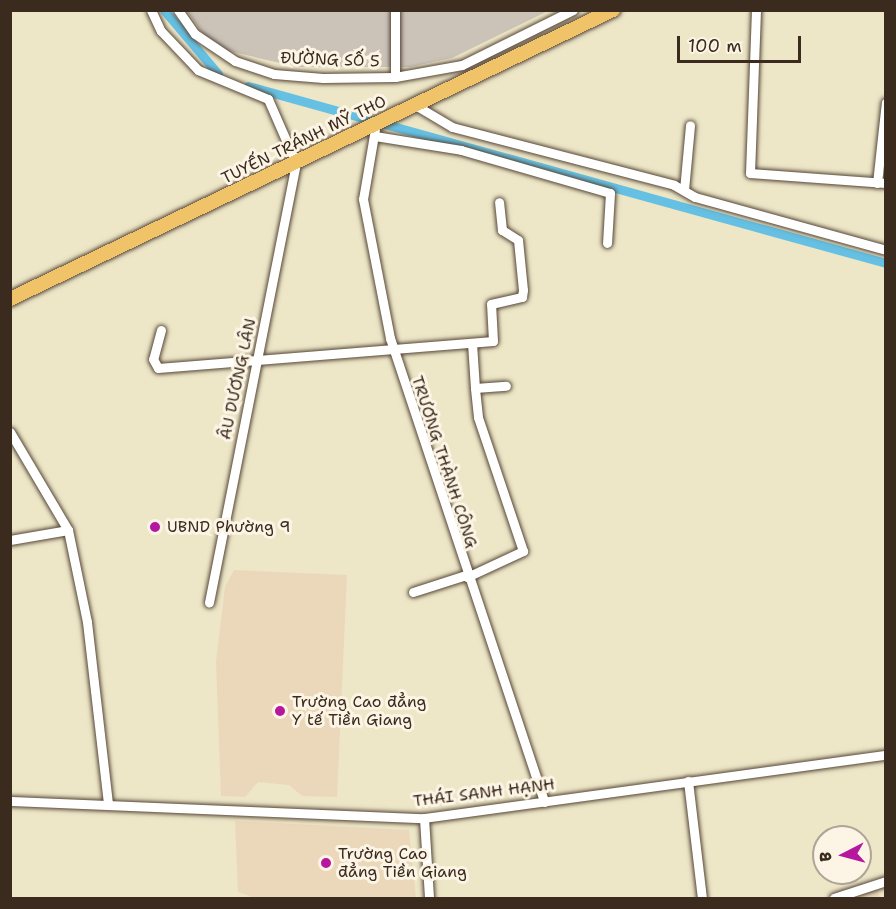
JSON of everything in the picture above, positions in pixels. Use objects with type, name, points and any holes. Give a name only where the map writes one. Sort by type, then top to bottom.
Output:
[{"type":"highway","name":"TUYẾN TRÁNH MỸ THO","points":[[10,299],[377,127],[484,63],[613,10]]},
{"type":"street","points":[[151,10],[168,40],[198,70],[268,99],[296,163]]},
{"type":"street","name":"ĐƯỜNG SỐ 5","points":[[178,10],[195,34],[220,53],[258,69],[323,78],[395,77],[484,63],[573,10]]},
{"type":"street","points":[[395,10],[395,77]]},
{"type":"street","points":[[756,10],[750,173],[881,183],[885,102]]},
{"type":"street","points":[[413,106],[452,127],[684,190],[885,250]]},
{"type":"street","points":[[684,190],[690,125]]},
{"type":"street","points":[[377,127],[610,193],[607,243]]},
{"type":"street","name":"TRƯƠNG THÀNH CÔNG","points":[[377,127],[363,200],[393,351],[466,576],[544,802]]},
{"type":"street","name":"ÂU DƯƠNG LÂN","points":[[209,602],[296,163]]},
{"type":"street","points":[[161,330],[153,359],[158,368],[257,362],[494,341],[493,302],[522,297],[518,240],[502,230],[499,202]]},
{"type":"street","points":[[413,592],[501,565],[524,548],[484,435],[476,388],[472,343]]},
{"type":"street","points":[[476,388],[506,386]]},
{"type":"street","points":[[10,432],[68,530],[87,622],[108,803]]},
{"type":"street","points":[[10,540],[68,530]]},
{"type":"street","name":"THÁI SANH HẠNH","points":[[10,801],[108,803],[424,818],[885,755]]},
{"type":"street","points":[[688,781],[702,898]]},
{"type":"street","points":[[424,818],[429,898]]},
{"type":"street","points":[[834,898],[885,881]]},
{"type":"shaded area","points":[[187,11],[548,11],[452,58],[410,67],[297,67],[229,51],[204,35]]},
{"type":"shaded area","name":"Trường Cao đẳng Y tế Tiền Giang","points":[[234,570],[347,575],[337,797],[302,796],[289,785],[258,782],[245,797],[221,796],[216,662],[225,587]]},
{"type":"shaded area","name":"Trường Cao đẳng Tiền Giang","points":[[235,821],[409,830],[416,898],[255,898],[238,892]]},
{"type":"shaded area","points":[[876,887],[880,898],[846,898]]},
{"type":"waterway","points":[[164,10],[218,74]]},
{"type":"waterway","points":[[248,86],[886,263]]},
{"type":"place","name":"UBND Phường 9","points":[[155,527]]},
{"type":"place","name":"Trường Cao đẳng Y tế Tiền Giang","points":[[280,711]]},
{"type":"place","name":"Trường Cao đẳng Tiền Giang","points":[[326,863]]}]
